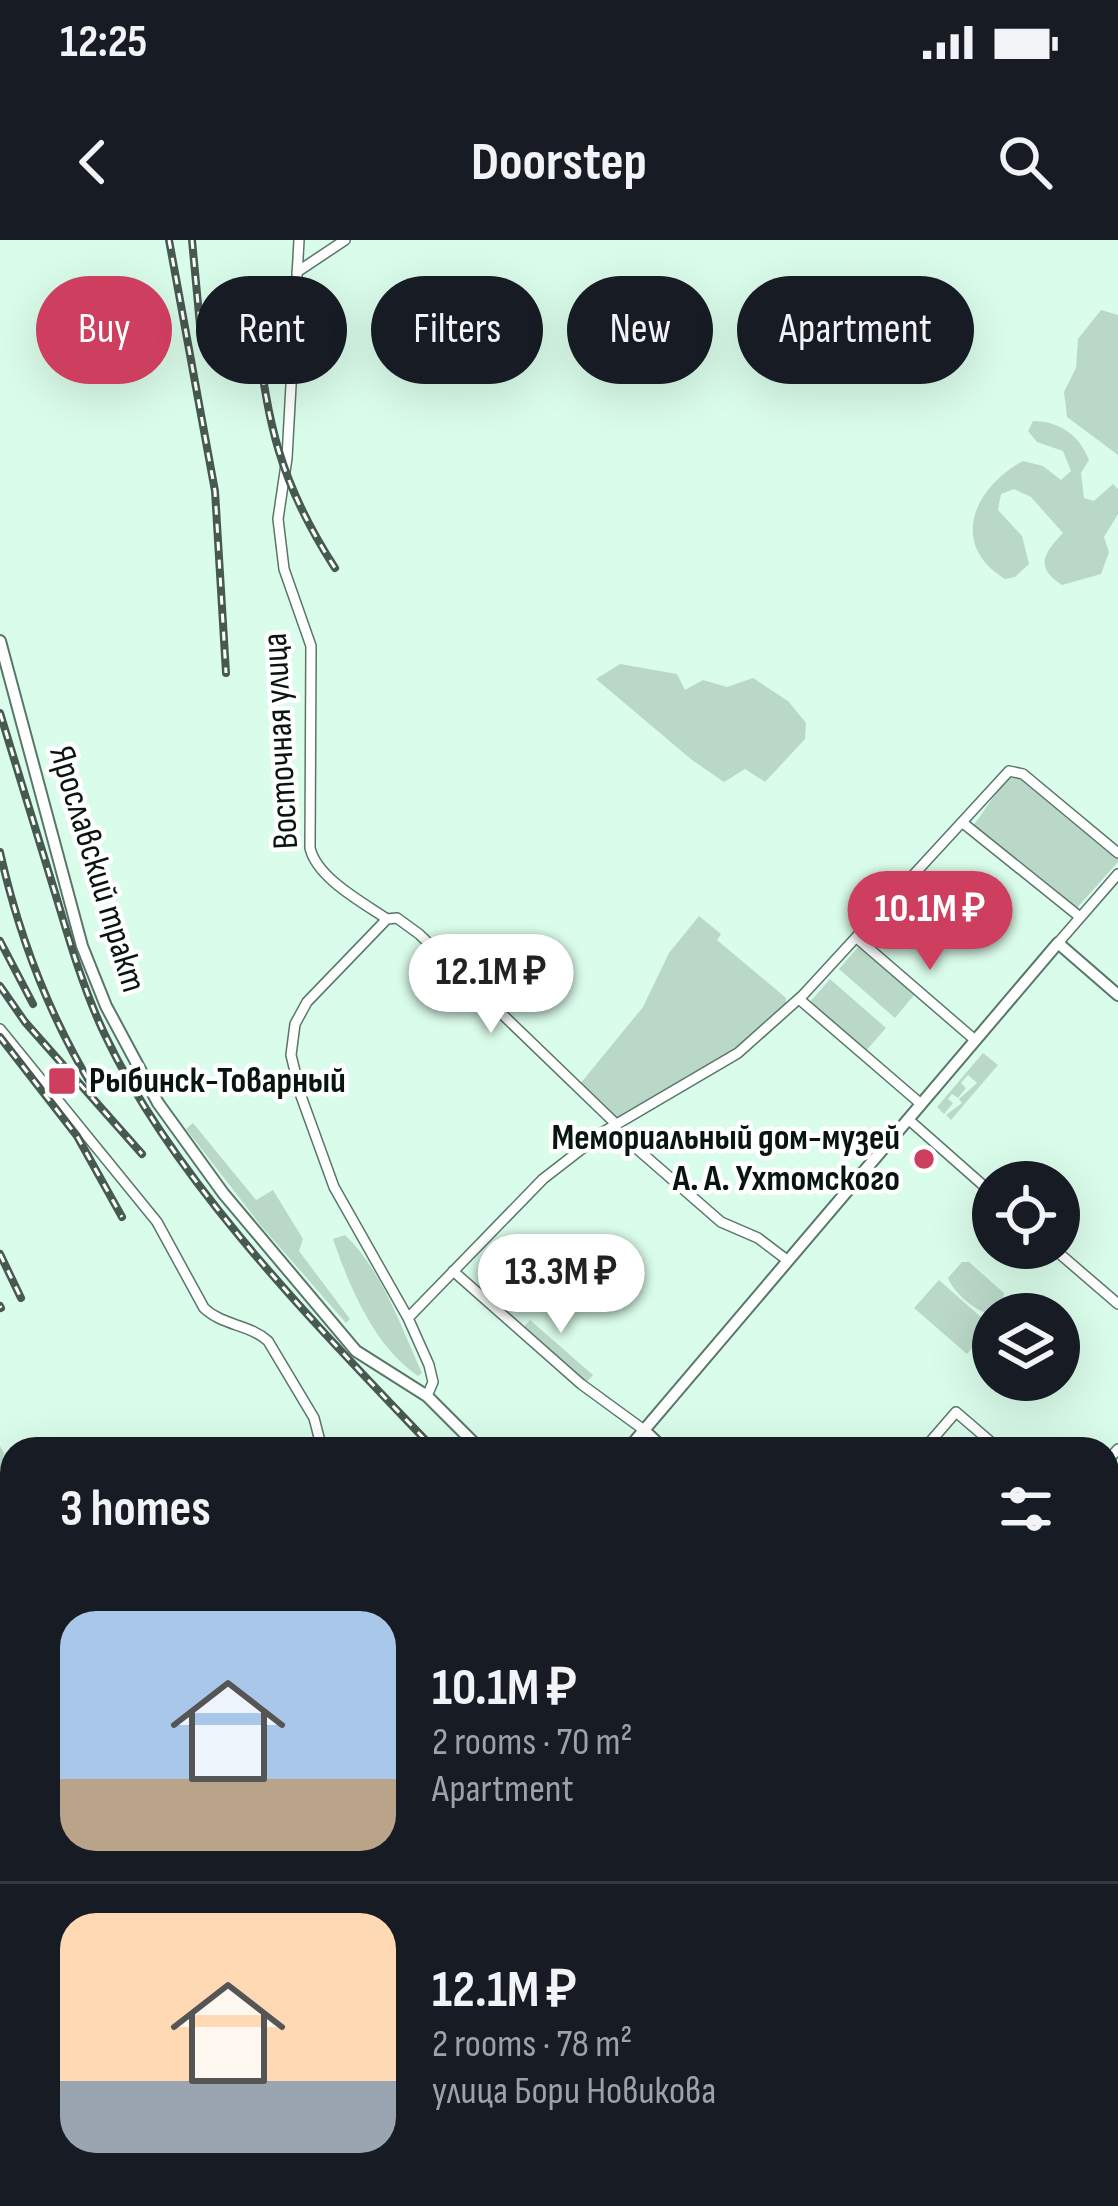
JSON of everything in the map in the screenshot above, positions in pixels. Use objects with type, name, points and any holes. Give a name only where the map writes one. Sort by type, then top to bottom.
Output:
[{"type":"street","name":"Восточная улица","points":[[299,240],[287,458],[278,520],[284,569],[311,646],[310,848],[314,862],[323,873],[418,934],[614,1126],[722,1222],[758,1238],[788,1260]]},
{"type":"street","points":[[297,272],[346,240]]},
{"type":"street","name":"Ярославский тракт","points":[[0,641],[74,922],[106,1006],[142,1076],[196,1160],[356,1351],[428,1396],[469,1437]]},
{"type":"street","points":[[408,1318],[533,1187],[614,1126],[738,1053],[799,999],[1006,774],[1016,770],[1118,854]]},
{"type":"street","points":[[963,823],[1081,917]]},
{"type":"street","points":[[638,1437],[1118,874]]},
{"type":"street","points":[[392,919],[307,1002],[296,1024],[292,1055],[301,1096],[334,1187],[408,1318],[429,1365],[433,1382],[428,1396]]},
{"type":"street","points":[[858,939],[975,1040]]},
{"type":"street","points":[[1058,943],[1118,994]]},
{"type":"street","points":[[799,999],[921,1104]]},
{"type":"street","points":[[0,1029],[157,1222],[204,1308],[213,1317],[258,1332],[268,1341],[314,1418],[319,1437]]},
{"type":"street","points":[[908,1120],[972,1176]]},
{"type":"street","points":[[1077,1269],[1118,1304]]},
{"type":"street","points":[[453,1271],[581,1384],[651,1437]]},
{"type":"street","points":[[934,1437],[956,1412],[984,1437]]},
{"type":"shaded area","points":[[1101,310],[1118,315],[1118,455],[1067,417],[1064,392],[1076,368],[1078,339]]},
{"type":"shaded area","points":[[1033,421],[1060,427],[1080,444],[1089,460],[1081,473],[1084,498],[1094,501],[1113,484],[1118,489],[1118,514],[1104,537],[1109,552],[1101,574],[1062,585],[1053,578],[1045,560],[1063,533],[1031,497],[1014,489],[1001,494],[998,510],[1022,536],[1029,564],[1015,577],[1005,579],[977,550],[974,517],[991,486],[1006,472],[1023,461],[1043,466],[1061,480],[1071,471],[1063,451],[1037,442],[1028,431]]},
{"type":"shaded area","points":[[620,664],[677,674],[685,690],[703,680],[727,687],[753,678],[788,701],[806,723],[805,739],[765,782],[745,769],[724,782],[596,679]]},
{"type":"shaded area","points":[[1015,773],[1118,857],[1076,909],[973,826]]},
{"type":"shaded area","points":[[699,916],[721,934],[717,940],[786,998],[786,1003],[736,1050],[617,1118],[580,1084],[643,1007],[669,953]]},
{"type":"shaded area","points":[[859,946],[915,994],[895,1018],[839,969]]},
{"type":"shaded area","points":[[830,979],[886,1028],[865,1052],[809,1003]]},
{"type":"shaded area","points":[[983,1053],[998,1065],[951,1120],[946,1115],[977,1083],[968,1075],[961,1083],[966,1088],[958,1098],[952,1094],[948,1099],[953,1103],[944,1114],[937,1107]]},
{"type":"shaded area","points":[[193,1123],[256,1200],[273,1190],[303,1239],[299,1251],[350,1319],[346,1323],[262,1227],[186,1129]]},
{"type":"shaded area","points":[[345,1235],[390,1300],[422,1373],[418,1376],[402,1364],[365,1315],[333,1239]]},
{"type":"shaded area","points":[[962,1262],[969,1262],[1004,1293],[972,1293],[972,1305],[948,1278]]},
{"type":"shaded area","points":[[939,1280],[972,1309],[972,1348],[967,1354],[914,1308]]},
{"type":"shaded area","points":[[530,1320],[593,1375],[586,1383],[523,1328]]},
{"type":"railway","points":[[169,240],[215,491],[226,673]]},
{"type":"railway","points":[[192,240],[196,283]]},
{"type":"railway","points":[[264,384],[288,479],[335,568]]},
{"type":"railway","points":[[0,713],[84,984],[135,1090],[170,1145],[253,1253],[423,1437]]},
{"type":"railway","points":[[0,852],[37,975],[95,1091]]},
{"type":"railway","points":[[0,941],[33,1004]]},
{"type":"railway","points":[[0,986],[25,1022],[142,1154]]},
{"type":"railway","points":[[0,1037],[77,1136],[122,1217]]},
{"type":"railway","points":[[0,1254],[21,1298]]},
{"type":"place","name":"Рыбинск-Товарный","points":[[62,1081]]},
{"type":"place","name":"Мемориальный дом-музей А. А. Ухтомского","points":[[924,1159]]}]
